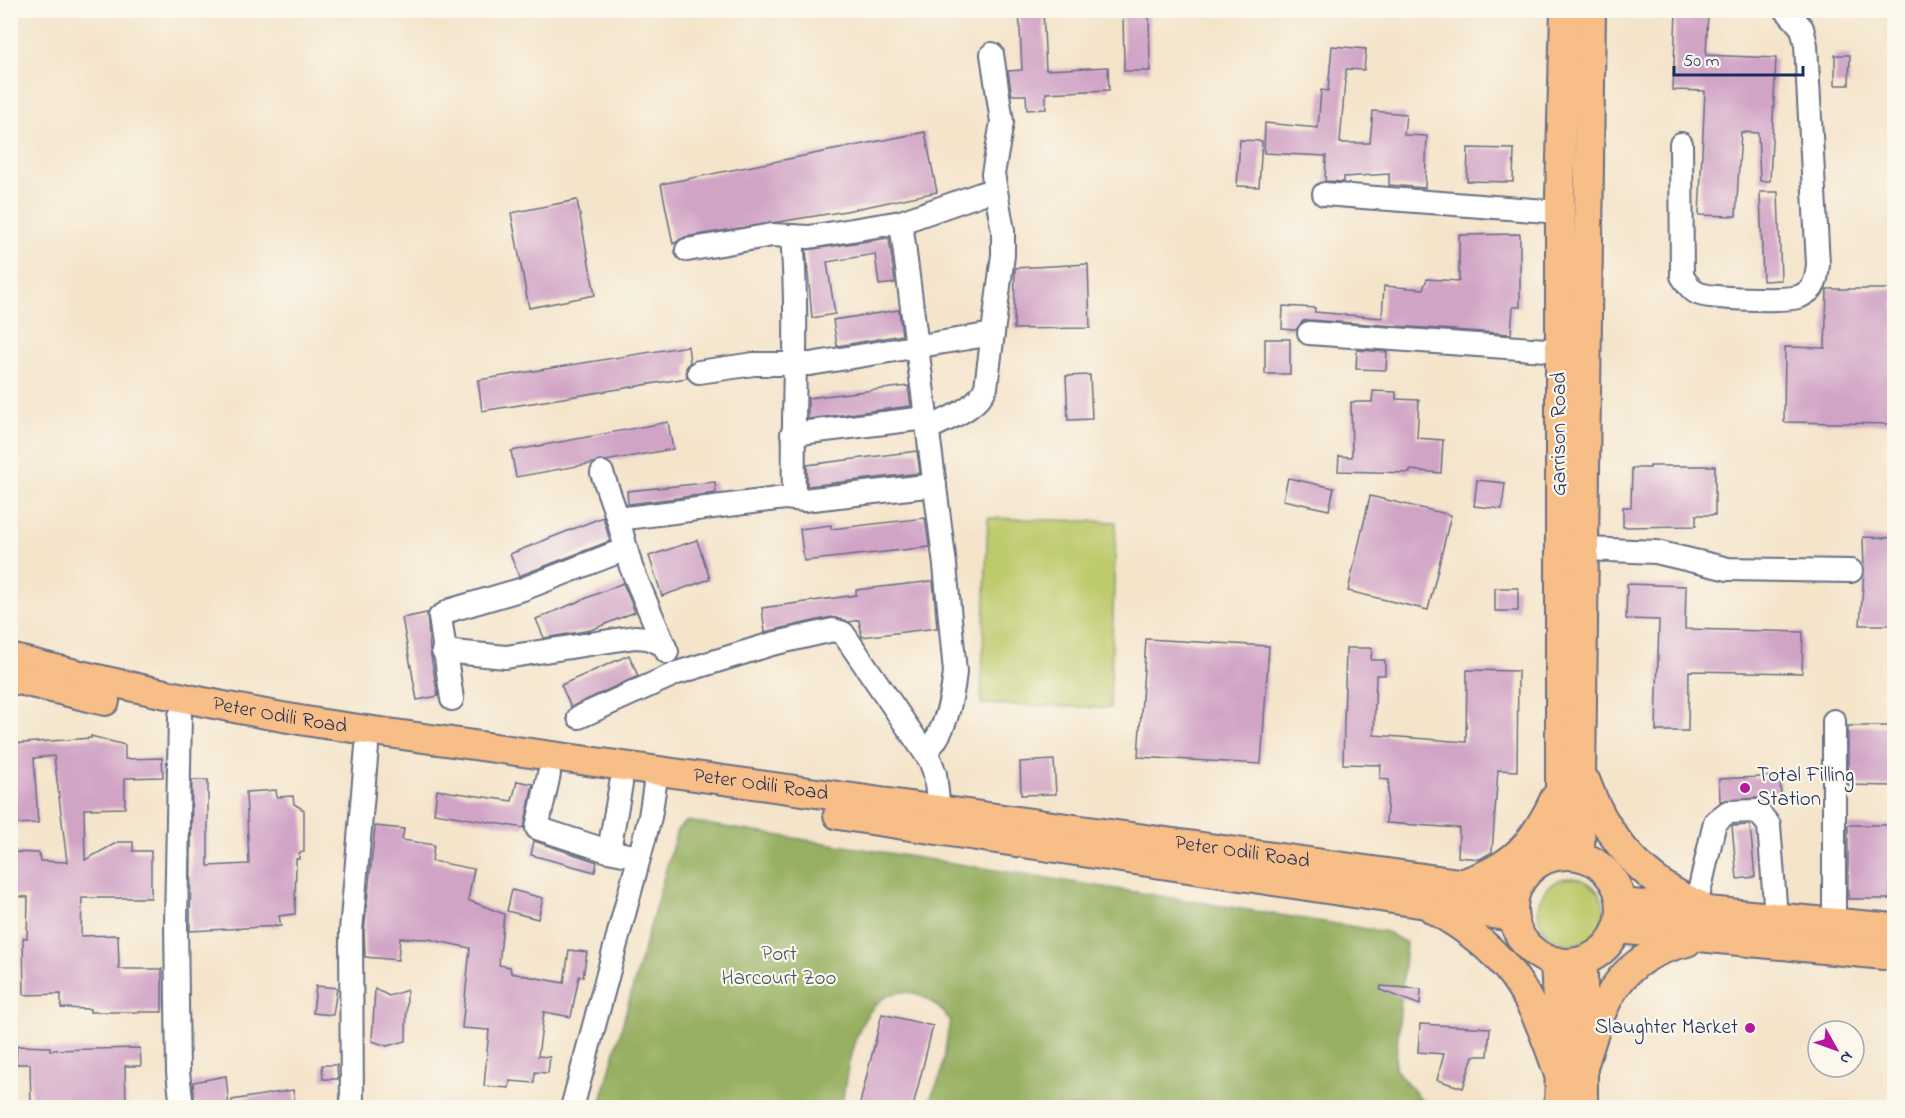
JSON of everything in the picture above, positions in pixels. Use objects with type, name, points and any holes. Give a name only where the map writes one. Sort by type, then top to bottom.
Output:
[{"type":"main road","name":"Garrison Road","points":[[1565,10],[1560,212],[1560,351],[1571,780]]},
{"type":"main road","name":"Garrison Road","points":[[1568,856],[1586,549],[1591,10]]},
{"type":"main road","name":"Peter Odili Road","points":[[11,677],[180,716],[367,747],[621,784],[656,780],[939,810],[1460,884],[1514,904]]},
{"type":"main road","name":"Peter Odili Road","points":[[11,677],[134,689],[222,707],[656,780],[1419,902],[1514,904]]},
{"type":"main road","points":[[1460,884],[1503,867],[1519,854],[1571,780],[1632,862],[1660,885],[1702,909]]},
{"type":"main road","points":[[1568,856],[1603,868],[1613,881],[1619,916],[1607,944],[1583,962],[1554,961],[1528,948],[1518,932],[1514,904],[1522,879],[1535,865],[1568,856]]},
{"type":"main road","points":[[1419,902],[1463,926],[1498,956],[1521,983],[1571,1071]]},
{"type":"main road","points":[[1619,916],[1702,909],[1894,927]]},
{"type":"main road","points":[[1619,916],[1703,939],[1894,956]]},
{"type":"main road","points":[[1559,1107],[1571,1071],[1607,999],[1620,980],[1636,963],[1651,953],[1703,939]]},
{"type":"main road","points":[[1554,961],[1571,1071],[1583,1107]]},
{"type":"main road","points":[[1571,1071],[1583,962]]},
{"type":"street","points":[[1681,144],[1682,276],[1686,284],[1696,292],[1711,297],[1784,298],[1799,297],[1808,291],[1816,278],[1818,264],[1806,45],[1802,28],[1786,10]]},
{"type":"street","points":[[792,434],[927,423],[982,397],[986,387],[1003,255],[1003,231],[993,174],[1002,122],[993,54]]},
{"type":"street","points":[[687,250],[772,235],[809,237],[902,222],[995,189]]},
{"type":"street","points":[[1324,194],[1560,212]]},
{"type":"street","points":[[902,222],[935,485],[955,672],[953,689],[940,736],[925,752]]},
{"type":"street","points":[[792,236],[796,364],[792,434],[794,498]]},
{"type":"street","points":[[1309,333],[1560,351]]},
{"type":"street","points":[[699,372],[754,364],[796,364],[993,334]]},
{"type":"street","points":[[602,473],[631,567],[677,673]]},
{"type":"street","points":[[618,519],[794,498],[804,500],[935,485]]},
{"type":"street","points":[[452,699],[443,651],[440,617],[446,613],[523,589],[626,549]]},
{"type":"street","points":[[1586,549],[1656,552],[1728,569],[1851,571]]},
{"type":"street","points":[[579,717],[677,673],[772,644],[833,630],[843,633],[925,752],[935,774],[939,810]]},
{"type":"street","points":[[443,651],[506,657],[634,637],[648,638],[664,645]]},
{"type":"street","points":[[180,716],[176,924],[178,1072],[182,1107]]},
{"type":"street","points":[[1834,721],[1834,922]]},
{"type":"street","points":[[352,1107],[351,931],[367,747]]},
{"type":"street","points":[[549,774],[536,824],[537,828],[639,857]]},
{"type":"street","points":[[572,1107],[639,857],[656,780]]},
{"type":"street","points":[[609,850],[621,784]]},
{"type":"street","points":[[1702,909],[1715,822],[1728,812],[1757,811],[1769,825],[1776,917]]},
{"type":"green space","points":[[988,518],[1116,522],[1110,708],[981,704]]},
{"type":"green space","name":"Port Harcourt Zoo","points":[[687,821],[1387,932],[1406,943],[1395,1069],[1420,1098],[1436,1107],[926,1107],[941,1075],[950,1020],[926,999],[904,992],[882,999],[862,1024],[850,1058],[842,1107],[599,1108],[677,830]]},
{"type":"green space","points":[[1565,878],[1577,878],[1589,883],[1599,893],[1604,911],[1602,924],[1589,939],[1577,944],[1565,944],[1553,939],[1543,929],[1538,917],[1538,905],[1543,893],[1553,883]]},
{"type":"building","points":[[1019,10],[1043,10],[1046,70],[1108,67],[1109,90],[1046,93],[1046,109],[1027,110],[1026,95],[1012,95],[1008,71],[1022,70]]},
{"type":"building","points":[[1123,10],[1149,10],[1150,71],[1124,71]]},
{"type":"building","points":[[1676,11],[1708,12],[1706,55],[1776,58],[1770,181],[1760,181],[1758,133],[1741,132],[1736,216],[1699,215],[1705,91],[1673,90]]},
{"type":"building","points":[[1332,46],[1366,49],[1364,70],[1346,69],[1340,143],[1370,143],[1373,111],[1406,114],[1404,135],[1427,136],[1425,188],[1389,185],[1389,174],[1344,177],[1344,182],[1325,181],[1326,156],[1264,153],[1265,123],[1318,128],[1321,90],[1328,91]]},
{"type":"building","points":[[1835,55],[1850,55],[1849,85],[1835,85]]},
{"type":"building","points":[[925,132],[937,192],[846,211],[685,237],[673,244],[661,184]]},
{"type":"building","points":[[1240,140],[1262,141],[1259,187],[1237,186]]},
{"type":"building","points":[[1468,148],[1514,149],[1513,182],[1467,181]]},
{"type":"building","points":[[1760,192],[1778,192],[1781,280],[1763,281]]},
{"type":"building","points":[[577,200],[595,295],[529,308],[511,213]]},
{"type":"building","points":[[1520,234],[1520,307],[1513,307],[1511,334],[1310,320],[1303,321],[1296,330],[1282,329],[1283,306],[1315,308],[1315,312],[1382,318],[1384,286],[1423,289],[1427,279],[1459,281],[1459,235]]},
{"type":"building","points":[[889,238],[895,283],[879,285],[875,254],[827,262],[835,314],[812,318],[806,250]]},
{"type":"building","points":[[1088,264],[1090,328],[1014,329],[1015,268]]},
{"type":"building","points":[[1827,289],[1894,289],[1894,424],[1784,422],[1785,347],[1825,348]]},
{"type":"building","points":[[899,310],[902,335],[837,346],[833,320]]},
{"type":"building","points":[[1265,339],[1290,339],[1290,374],[1265,374]]},
{"type":"building","points":[[688,346],[690,362],[686,368],[687,378],[482,411],[478,380]]},
{"type":"building","points":[[1357,350],[1387,352],[1386,370],[1356,369]]},
{"type":"building","points":[[1090,375],[1092,419],[1068,420],[1066,376]]},
{"type":"building","points":[[908,386],[911,406],[808,419],[808,398]]},
{"type":"building","points":[[1373,391],[1396,392],[1396,399],[1419,400],[1417,438],[1443,440],[1441,473],[1410,470],[1410,473],[1338,471],[1339,456],[1352,457],[1351,402],[1372,402]]},
{"type":"building","points":[[668,422],[673,449],[516,477],[511,451]]},
{"type":"building","points":[[917,451],[920,473],[807,486],[807,465]]},
{"type":"building","points":[[1650,466],[1715,466],[1715,515],[1696,515],[1696,526],[1623,527],[1623,507],[1631,507],[1632,468],[1650,468]]},
{"type":"building","points":[[1288,478],[1334,488],[1329,510],[1283,500]]},
{"type":"building","points":[[1477,480],[1505,483],[1502,509],[1474,506]]},
{"type":"building","points":[[715,482],[716,493],[628,504],[627,491]]},
{"type":"building","points":[[1370,496],[1451,515],[1428,610],[1348,591]]},
{"type":"building","points":[[603,517],[610,541],[519,576],[510,554]]},
{"type":"building","points":[[925,518],[929,547],[804,561],[800,529],[831,525],[831,529]]},
{"type":"building","points":[[1863,537],[1894,538],[1894,625],[1860,625],[1864,572]]},
{"type":"building","points":[[697,540],[710,579],[662,596],[649,556]]},
{"type":"building","points":[[933,581],[937,628],[862,637],[859,620],[849,622],[831,617],[765,632],[762,608],[856,595],[856,590]]},
{"type":"building","points":[[623,583],[635,612],[591,630],[544,638],[536,619]]},
{"type":"building","points":[[1627,584],[1686,586],[1685,629],[1803,632],[1802,673],[1689,671],[1688,731],[1656,731],[1659,620],[1626,619]]},
{"type":"building","points":[[1495,588],[1518,588],[1518,611],[1495,611]]},
{"type":"building","points":[[427,613],[430,650],[438,696],[417,700],[402,618]]},
{"type":"building","points":[[1146,639],[1269,646],[1261,764],[1138,757]]},
{"type":"building","points":[[1346,648],[1372,648],[1371,660],[1385,660],[1385,675],[1376,675],[1374,735],[1466,742],[1467,670],[1518,671],[1517,771],[1498,770],[1492,852],[1480,859],[1458,857],[1459,828],[1386,823],[1389,780],[1380,779],[1381,765],[1343,764]]},
{"type":"building","points":[[629,655],[638,676],[571,707],[561,685]]},
{"type":"building","points":[[1848,726],[1894,726],[1894,786],[1848,785]]},
{"type":"building","points":[[91,736],[125,745],[125,759],[162,758],[163,777],[125,778],[125,808],[84,809],[85,860],[118,842],[133,842],[133,851],[151,851],[151,898],[82,898],[81,936],[118,935],[119,969],[162,969],[162,1012],[90,1012],[90,1009],[61,1008],[61,994],[24,995],[23,938],[27,938],[28,897],[10,896],[10,852],[39,853],[40,861],[67,862],[54,756],[34,758],[38,823],[10,824],[10,744],[91,738]]},
{"type":"building","points":[[1054,760],[1056,794],[1021,795],[1020,762]]},
{"type":"building","points":[[1780,776],[1781,800],[1765,801],[1757,798],[1720,801],[1719,779]]},
{"type":"building","points":[[192,780],[208,780],[208,866],[249,864],[246,792],[276,790],[277,797],[293,796],[294,804],[304,810],[304,852],[299,853],[299,859],[296,859],[295,914],[279,916],[281,926],[190,931]]},
{"type":"building","points":[[517,781],[533,784],[524,828],[434,813],[437,790],[512,801]]},
{"type":"building","points":[[1750,825],[1755,877],[1737,879],[1732,826]]},
{"type":"building","points":[[1848,825],[1890,825],[1890,899],[1848,899]]},
{"type":"building","points":[[375,826],[404,829],[402,840],[434,845],[432,861],[474,869],[468,900],[504,914],[499,965],[510,967],[511,973],[564,983],[569,950],[587,952],[583,977],[579,976],[571,1017],[544,1012],[538,1056],[550,1057],[548,1073],[535,1072],[534,1083],[510,1081],[509,1088],[484,1086],[489,1030],[462,1028],[470,948],[428,939],[400,938],[398,960],[365,957],[364,932]]},
{"type":"building","points":[[534,841],[597,862],[595,872],[531,855]]},
{"type":"building","points":[[512,890],[543,898],[538,919],[507,911]]},
{"type":"building","points":[[316,986],[337,988],[333,1015],[313,1013]]},
{"type":"building","points":[[1381,986],[1421,989],[1420,1005],[1380,990]]},
{"type":"building","points":[[375,989],[389,996],[407,990],[406,1041],[387,1046],[372,1041]]},
{"type":"building","points":[[882,1014],[933,1026],[913,1107],[859,1107]]},
{"type":"building","points":[[1420,1024],[1490,1028],[1488,1056],[1473,1056],[1463,1088],[1437,1080],[1444,1054],[1418,1052]]},
{"type":"building","points":[[17,1046],[50,1047],[50,1050],[140,1048],[141,1066],[125,1066],[126,1107],[31,1107],[30,1064],[16,1064]]},
{"type":"building","points":[[322,1065],[337,1065],[338,1079],[323,1079]]},
{"type":"building","points":[[226,1076],[229,1107],[195,1107],[193,1082]]},
{"type":"building","points":[[293,1090],[296,1107],[232,1107],[232,1100]]},
{"type":"place","name":"Total Filling Station","points":[[1745,788]]},
{"type":"place","name":"Slaughter Market","points":[[1750,1028]]}]
